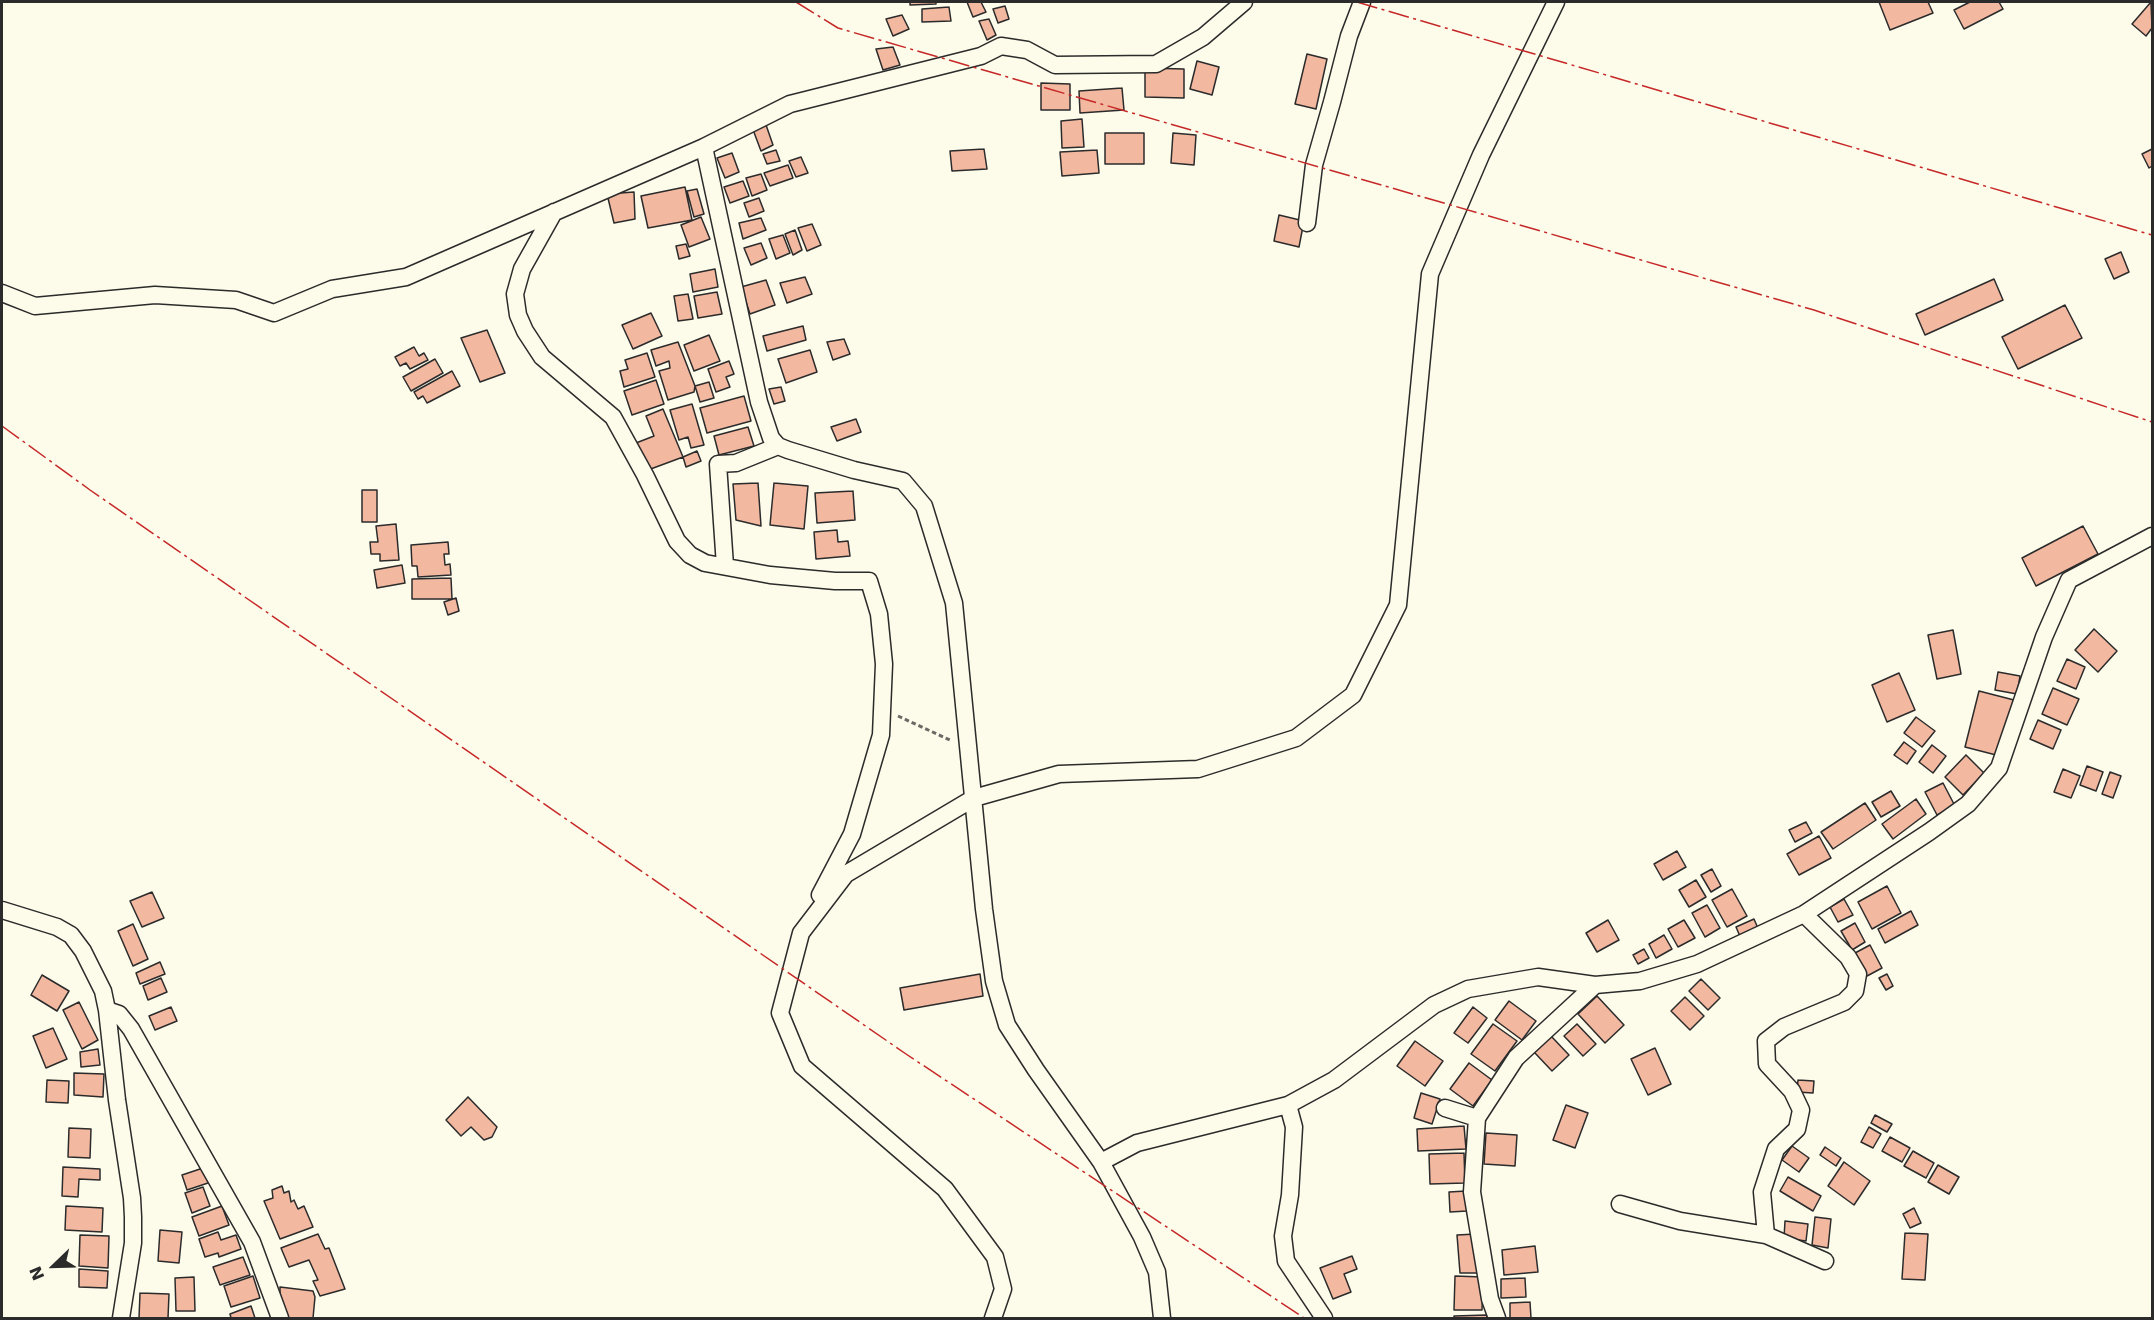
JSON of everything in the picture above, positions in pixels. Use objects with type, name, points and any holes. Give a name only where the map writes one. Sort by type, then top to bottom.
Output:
[{"type":"street","points":[[2,293],[35,306],[155,295],[236,300],[274,313],[332,290],[406,277],[704,147],[790,104],[981,56],[1001,46],[1027,50],[1055,65],[1156,64],[1203,38],[1244,2]]},
{"type":"street","points":[[1307,223],[1314,165],[1349,36],[1362,2]]},
{"type":"street","points":[[801,933],[846,874],[974,798],[1059,774],[1198,769],[1296,738],[1353,695],[1398,605],[1430,274],[1481,155],[1556,2]]},
{"type":"street","points":[[704,147],[759,402],[771,438],[778,446],[854,470],[903,481],[924,506],[954,603],[994,981],[1007,1025],[1101,1162],[1142,1237],[1157,1272],[1162,1318]]},
{"type":"street","points":[[554,212],[522,269],[515,294],[518,315],[525,331],[542,357],[613,417],[645,475],[677,541],[690,555],[705,563],[771,575],[835,581],[869,581],[879,614],[884,664],[881,735],[852,834],[801,933],[780,1013],[802,1066],[945,1190],[995,1257],[1003,1289],[993,1318]]},
{"type":"street","points":[[725,567],[718,464],[736,463],[778,446]]},
{"type":"street","points":[[1101,1162],[1137,1143],[1288,1105],[1334,1080],[1434,1005],[1468,989],[1538,977],[1595,985],[1640,981],[1697,964],[1804,914],[1968,804],[1999,768],[2044,637],[2069,580],[2152,536]]},
{"type":"street","points":[[2,910],[57,927],[71,935],[83,951],[103,991],[132,1198],[133,1243],[121,1318]]},
{"type":"street","points":[[1766,1235],[1762,1192],[1776,1149],[1797,1129],[1801,1110],[1792,1091],[1767,1064],[1766,1041],[1784,1027],[1844,1002],[1855,991],[1858,974],[1848,957],[1804,914]]},
{"type":"street","points":[[1497,1318],[1490,1299],[1472,1192],[1477,1118],[1516,1058],[1595,985]]},
{"type":"street","points":[[107,1010],[119,1014],[131,1029],[252,1242],[280,1318]]},
{"type":"street","points":[[1288,1105],[1294,1126],[1290,1195],[1283,1236],[1286,1261],[1324,1318]]},
{"type":"street","points":[[1445,1108],[1477,1118]]},
{"type":"street","points":[[1620,1204],[1680,1221],[1766,1235],[1825,1261]]},
{"type":"path","points":[[882,710],[969,749]]},
{"type":"building","points":[[910,2],[936,2],[936,4],[910,5]]},
{"type":"building","points":[[967,2],[981,2],[986,12],[973,17]]},
{"type":"building","points":[[1879,2],[1928,2],[1933,13],[1890,30]]},
{"type":"building","points":[[1970,2],[1999,2],[2003,9],[1964,29],[1954,10]]},
{"type":"building","points":[[2151,2],[2152,28],[2146,36],[2132,24]]},
{"type":"building","points":[[1005,6],[1009,19],[998,23],[993,9]]},
{"type":"building","points":[[949,7],[951,21],[922,22],[922,9]]},
{"type":"building","points":[[902,15],[909,29],[893,36],[886,19]]},
{"type":"building","points":[[989,19],[996,35],[987,40],[979,21]]},
{"type":"building","points":[[893,47],[900,65],[883,70],[876,49]]},
{"type":"building","points":[[1307,54],[1327,59],[1316,109],[1295,104]]},
{"type":"building","points":[[1197,61],[1219,67],[1212,95],[1190,89]]},
{"type":"building","points":[[1145,68],[1184,69],[1184,98],[1145,97]]},
{"type":"building","points":[[1041,83],[1070,84],[1070,110],[1041,110]]},
{"type":"building","points":[[1122,88],[1124,110],[1080,113],[1079,91]]},
{"type":"building","points":[[1082,119],[1084,147],[1062,148],[1061,121]]},
{"type":"building","points":[[765,122],[773,145],[761,151],[752,127]]},
{"type":"building","points":[[1105,133],[1144,133],[1144,164],[1105,164]]},
{"type":"building","points":[[1173,133],[1196,135],[1194,165],[1171,163]]},
{"type":"building","points":[[984,149],[987,169],[952,171],[950,151]]},
{"type":"building","points":[[2152,149],[2152,166],[2149,168],[2142,154]]},
{"type":"building","points":[[776,150],[780,161],[767,164],[763,154]]},
{"type":"building","points":[[1097,150],[1099,173],[1062,176],[1060,152]]},
{"type":"building","points":[[732,153],[739,172],[725,178],[717,158]]},
{"type":"building","points":[[801,157],[808,173],[796,177],[789,161]]},
{"type":"building","points":[[788,165],[793,178],[770,186],[764,173]]},
{"type":"building","points":[[761,174],[767,190],[752,196],[746,178]]},
{"type":"building","points":[[743,181],[749,196],[730,203],[724,187]]},
{"type":"building","points":[[685,187],[692,220],[648,228],[641,196]]},
{"type":"building","points":[[697,189],[704,214],[694,217],[687,191]]},
{"type":"building","points":[[634,192],[635,219],[614,223],[607,194]]},
{"type":"building","points":[[759,198],[764,211],[749,217],[744,203]]},
{"type":"building","points":[[1279,215],[1304,221],[1299,247],[1274,241]]},
{"type":"building","points":[[701,217],[710,239],[689,247],[681,225]]},
{"type":"building","points":[[761,218],[766,230],[743,239],[739,223]]},
{"type":"building","points":[[812,224],[821,245],[807,251],[798,228]]},
{"type":"building","points":[[795,230],[802,250],[793,255],[785,234]]},
{"type":"building","points":[[783,235],[790,253],[776,259],[769,239]]},
{"type":"building","points":[[761,243],[767,258],[751,265],[744,248]]},
{"type":"building","points":[[686,244],[690,256],[679,259],[676,246]]},
{"type":"building","points":[[2121,252],[2129,272],[2114,279],[2105,259]]},
{"type":"building","points":[[715,269],[718,287],[693,292],[690,274]]},
{"type":"building","points":[[805,277],[812,294],[787,303],[780,283]]},
{"type":"building","points":[[1994,279],[2003,300],[1925,335],[1916,314]]},
{"type":"building","points":[[766,280],[775,305],[750,314],[741,287]]},
{"type":"building","points":[[717,292],[722,314],[698,318],[694,296]]},
{"type":"building","points":[[688,294],[693,319],[678,321],[674,296]]},
{"type":"building","points":[[2065,305],[2082,338],[2018,369],[2002,337]]},
{"type":"building","points":[[651,313],[662,336],[633,349],[622,325]]},
{"type":"building","points":[[803,326],[806,340],[767,351],[763,336]]},
{"type":"building","points":[[487,330],[505,373],[480,382],[461,338]]},
{"type":"building","points":[[709,335],[720,361],[694,371],[684,345]]},
{"type":"building","points":[[844,339],[850,354],[833,360],[827,342]]},
{"type":"building","points":[[678,342],[695,386],[694,392],[668,400],[659,371],[670,368],[669,361],[656,366],[651,350]]},
{"type":"building","points":[[414,347],[419,356],[424,353],[428,360],[410,369],[406,363],[400,366],[395,357]]},
{"type":"building","points":[[810,350],[817,372],[786,383],[778,359]]},
{"type":"building","points":[[647,353],[655,377],[624,387],[620,371],[628,369],[625,360]]},
{"type":"building","points":[[435,359],[443,373],[411,391],[403,377]]},
{"type":"building","points":[[729,361],[734,374],[726,377],[730,387],[716,392],[708,369]]},
{"type":"building","points":[[452,371],[460,386],[427,403],[423,396],[418,399],[414,392]]},
{"type":"building","points":[[656,380],[664,404],[632,415],[624,391]]},
{"type":"building","points":[[709,382],[714,398],[700,402],[695,386]]},
{"type":"building","points":[[781,387],[785,401],[774,404],[769,389]]},
{"type":"building","points":[[744,396],[751,421],[707,433],[700,408]]},
{"type":"building","points":[[692,404],[704,445],[691,448],[688,437],[679,440],[670,410]]},
{"type":"building","points":[[663,409],[683,457],[648,470],[636,443],[654,436],[646,416]]},
{"type":"building","points":[[856,419],[861,432],[837,441],[831,427]]},
{"type":"building","points":[[748,427],[754,446],[719,455],[714,436]]},
{"type":"building","points":[[697,451],[701,461],[686,467],[683,457]]},
{"type":"building","points":[[758,483],[761,526],[736,520],[733,484]]},
{"type":"building","points":[[774,483],[808,486],[804,529],[770,525]]},
{"type":"building","points":[[362,490],[377,490],[377,522],[362,522]]},
{"type":"building","points":[[853,491],[855,520],[817,523],[815,493]]},
{"type":"building","points":[[396,524],[399,560],[380,561],[380,554],[371,554],[370,542],[378,542],[376,526]]},
{"type":"building","points":[[2083,526],[2098,554],[2036,586],[2022,558]]},
{"type":"building","points":[[837,530],[838,542],[848,541],[850,556],[816,559],[814,532]]},
{"type":"building","points":[[448,542],[449,554],[444,554],[445,565],[450,564],[451,575],[418,577],[417,566],[412,566],[411,545]]},
{"type":"building","points":[[402,565],[405,583],[377,588],[374,570]]},
{"type":"building","points":[[451,578],[452,599],[412,599],[412,579]]},
{"type":"building","points":[[456,598],[459,611],[448,615],[444,602]]},
{"type":"building","points":[[2094,629],[2117,651],[2098,672],[2075,650]]},
{"type":"building","points":[[1953,630],[1961,674],[1937,679],[1928,635]]},
{"type":"building","points":[[2067,659],[2085,667],[2076,689],[2057,681]]},
{"type":"building","points":[[1998,672],[2020,676],[2017,694],[1995,690]]},
{"type":"building","points":[[1899,673],[1915,710],[1887,722],[1872,685]]},
{"type":"building","points":[[2053,688],[2079,699],[2067,725],[2042,714]]},
{"type":"building","points":[[1979,691],[2014,700],[2000,756],[1965,747]]},
{"type":"building","points":[[1916,717],[1935,731],[1922,747],[1904,733]]},
{"type":"building","points":[[2038,720],[2061,730],[2053,749],[2030,739]]},
{"type":"building","points":[[1904,742],[1916,751],[1907,764],[1894,755]]},
{"type":"building","points":[[1932,745],[1946,756],[1933,773],[1919,762]]},
{"type":"building","points":[[1966,755],[1984,773],[1963,795],[1945,777]]},
{"type":"building","points":[[2087,766],[2103,772],[2096,791],[2080,785]]},
{"type":"building","points":[[2063,769],[2080,776],[2071,798],[2054,792]]},
{"type":"building","points":[[2110,772],[2121,776],[2113,798],[2102,794]]},
{"type":"building","points":[[1943,783],[1955,806],[1937,815],[1925,792]]},
{"type":"building","points":[[1891,791],[1900,806],[1881,817],[1872,802]]},
{"type":"building","points":[[1916,799],[1926,814],[1893,839],[1882,824]]},
{"type":"building","points":[[1865,803],[1876,820],[1833,849],[1821,832]]},
{"type":"building","points":[[1806,822],[1812,833],[1795,842],[1789,830]]},
{"type":"building","points":[[1819,836],[1831,858],[1799,875],[1787,854]]},
{"type":"building","points":[[1677,851],[1686,867],[1663,880],[1654,864]]},
{"type":"building","points":[[1712,869],[1721,886],[1711,892],[1701,875]]},
{"type":"building","points":[[1696,880],[1706,897],[1689,907],[1679,890]]},
{"type":"building","points":[[1887,886],[1901,913],[1872,929],[1858,902]]},
{"type":"building","points":[[1732,889],[1747,916],[1727,927],[1712,900]]},
{"type":"building","points":[[152,892],[164,918],[142,927],[130,901]]},
{"type":"building","points":[[1844,899],[1853,915],[1838,922],[1830,907]]},
{"type":"building","points":[[1707,905],[1720,928],[1705,937],[1692,913]]},
{"type":"building","points":[[1911,911],[1918,925],[1885,943],[1878,929]]},
{"type":"building","points":[[1754,919],[1760,933],[1742,941],[1736,927]]},
{"type":"building","points":[[1608,920],[1619,940],[1597,952],[1586,933]]},
{"type":"building","points":[[1684,920],[1695,938],[1678,947],[1668,929]]},
{"type":"building","points":[[1855,923],[1865,942],[1852,950],[1841,931]]},
{"type":"building","points":[[133,924],[148,959],[133,966],[118,931]]},
{"type":"building","points":[[1664,935],[1672,949],[1656,958],[1649,944]]},
{"type":"building","points":[[1870,945],[1882,968],[1867,976],[1855,953]]},
{"type":"building","points":[[1644,949],[1649,958],[1638,964],[1633,955]]},
{"type":"building","points":[[160,962],[165,974],[140,984],[136,973]]},
{"type":"building","points":[[980,974],[983,996],[904,1010],[900,988]]},
{"type":"building","points":[[1887,974],[1893,986],[1886,990],[1879,978]]},
{"type":"building","points":[[42,975],[69,991],[57,1011],[31,995]]},
{"type":"building","points":[[161,978],[167,992],[148,1000],[143,986]]},
{"type":"building","points":[[1701,979],[1720,998],[1708,1010],[1689,991]]},
{"type":"building","points":[[1597,996],[1624,1025],[1605,1043],[1578,1014]]},
{"type":"building","points":[[1685,997],[1704,1016],[1690,1030],[1671,1011]]},
{"type":"building","points":[[1509,1001],[1536,1021],[1522,1040],[1495,1020]]},
{"type":"building","points":[[79,1002],[98,1040],[82,1049],[63,1010]]},
{"type":"building","points":[[171,1007],[177,1021],[155,1030],[149,1016]]},
{"type":"building","points":[[1473,1007],[1487,1018],[1468,1043],[1454,1033]]},
{"type":"building","points":[[1493,1024],[1517,1041],[1495,1071],[1471,1054]]},
{"type":"building","points":[[1577,1024],[1596,1044],[1583,1056],[1564,1036]]},
{"type":"building","points":[[53,1028],[67,1059],[46,1068],[33,1036]]},
{"type":"building","points":[[1551,1036],[1569,1055],[1552,1071],[1534,1052]]},
{"type":"building","points":[[1415,1041],[1443,1061],[1425,1086],[1397,1066]]},
{"type":"building","points":[[1655,1048],[1671,1084],[1648,1095],[1631,1059]]},
{"type":"building","points":[[98,1049],[100,1065],[81,1067],[80,1052]]},
{"type":"building","points":[[1469,1063],[1492,1080],[1473,1106],[1450,1089]]},
{"type":"building","points":[[74,1073],[104,1074],[103,1097],[74,1095]]},
{"type":"building","points":[[47,1080],[69,1081],[68,1103],[46,1102]]},
{"type":"building","points":[[1798,1080],[1814,1081],[1813,1093],[1797,1092]]},
{"type":"building","points":[[1421,1093],[1440,1099],[1432,1124],[1414,1118]]},
{"type":"building","points":[[468,1097],[497,1127],[492,1137],[484,1140],[471,1127],[461,1136],[446,1120]]},
{"type":"building","points":[[1566,1105],[1588,1113],[1575,1148],[1553,1140]]},
{"type":"building","points":[[1875,1115],[1892,1124],[1887,1132],[1871,1123]]},
{"type":"building","points":[[1464,1126],[1466,1149],[1418,1151],[1417,1129]]},
{"type":"building","points":[[1869,1127],[1881,1134],[1873,1148],[1861,1142]]},
{"type":"building","points":[[69,1128],[91,1129],[90,1158],[68,1157]]},
{"type":"building","points":[[1486,1133],[1517,1135],[1515,1166],[1484,1164]]},
{"type":"building","points":[[1890,1137],[1910,1148],[1902,1162],[1882,1151]]},
{"type":"building","points":[[1792,1146],[1809,1158],[1799,1172],[1782,1160]]},
{"type":"building","points":[[1825,1147],[1841,1158],[1836,1166],[1820,1155]]},
{"type":"building","points":[[1913,1151],[1934,1163],[1926,1178],[1904,1166]]},
{"type":"building","points":[[1464,1153],[1465,1183],[1430,1184],[1429,1154]]},
{"type":"building","points":[[1844,1162],[1870,1181],[1854,1205],[1828,1186]]},
{"type":"building","points":[[1938,1165],[1959,1177],[1949,1194],[1928,1182]]},
{"type":"building","points":[[63,1167],[100,1169],[100,1180],[79,1179],[78,1197],[62,1196]]},
{"type":"building","points":[[206,1167],[211,1182],[187,1190],[182,1175]]},
{"type":"building","points":[[1788,1177],[1821,1196],[1813,1211],[1780,1191]]},
{"type":"building","points":[[282,1186],[284,1193],[289,1191],[291,1202],[294,1200],[298,1209],[304,1206],[313,1227],[280,1239],[264,1201],[273,1198],[272,1190]]},
{"type":"building","points":[[203,1187],[210,1206],[192,1213],[185,1193]]},
{"type":"building","points":[[1466,1191],[1467,1211],[1450,1212],[1449,1192]]},
{"type":"building","points":[[66,1206],[103,1208],[102,1232],[65,1230]]},
{"type":"building","points":[[222,1206],[229,1225],[199,1236],[192,1217]]},
{"type":"building","points":[[1914,1208],[1921,1223],[1910,1228],[1903,1214]]},
{"type":"building","points":[[1815,1217],[1831,1219],[1828,1248],[1812,1245]]},
{"type":"building","points":[[1785,1221],[1808,1224],[1806,1241],[1784,1238]]},
{"type":"building","points":[[160,1230],[182,1232],[179,1263],[158,1261]]},
{"type":"building","points":[[218,1232],[221,1240],[236,1235],[241,1249],[219,1257],[218,1253],[205,1257],[199,1239]]},
{"type":"building","points":[[1905,1233],[1928,1234],[1925,1280],[1902,1279]]},
{"type":"building","points":[[318,1234],[325,1249],[329,1248],[345,1289],[320,1296],[313,1281],[318,1280],[309,1260],[289,1267],[281,1248]]},
{"type":"building","points":[[1476,1234],[1478,1273],[1460,1273],[1457,1235]]},
{"type":"building","points":[[80,1235],[109,1236],[108,1268],[79,1266]]},
{"type":"building","points":[[1535,1246],[1538,1272],[1504,1275],[1502,1250]]},
{"type":"building","points":[[1352,1256],[1357,1269],[1344,1274],[1351,1292],[1333,1299],[1320,1268]]},
{"type":"building","points":[[243,1257],[250,1275],[220,1285],[213,1267]]},
{"type":"building","points":[[79,1269],[108,1271],[107,1288],[79,1287]]},
{"type":"building","points":[[253,1276],[260,1298],[231,1307],[224,1286]]},
{"type":"building","points":[[1455,1276],[1483,1277],[1482,1310],[1454,1310]]},
{"type":"building","points":[[194,1277],[195,1311],[176,1311],[175,1278]]},
{"type":"building","points":[[1525,1278],[1526,1297],[1501,1298],[1501,1279]]},
{"type":"building","points":[[280,1287],[313,1291],[315,1297],[313,1318],[282,1318]]},
{"type":"building","points":[[140,1293],[169,1294],[168,1318],[139,1318]]},
{"type":"building","points":[[1530,1302],[1531,1318],[1510,1318],[1510,1303]]},
{"type":"building","points":[[251,1306],[255,1318],[231,1318],[230,1314]]},
{"type":"building","points":[[1487,1315],[1487,1318],[1454,1318],[1454,1316]]},
{"type":"power","points":[[796,2],[838,28],[1814,310],[2152,422]]},
{"type":"power","points":[[1357,2],[2152,235]]},
{"type":"power","points":[[2,426],[90,490],[906,1054],[1304,1318]]}]
